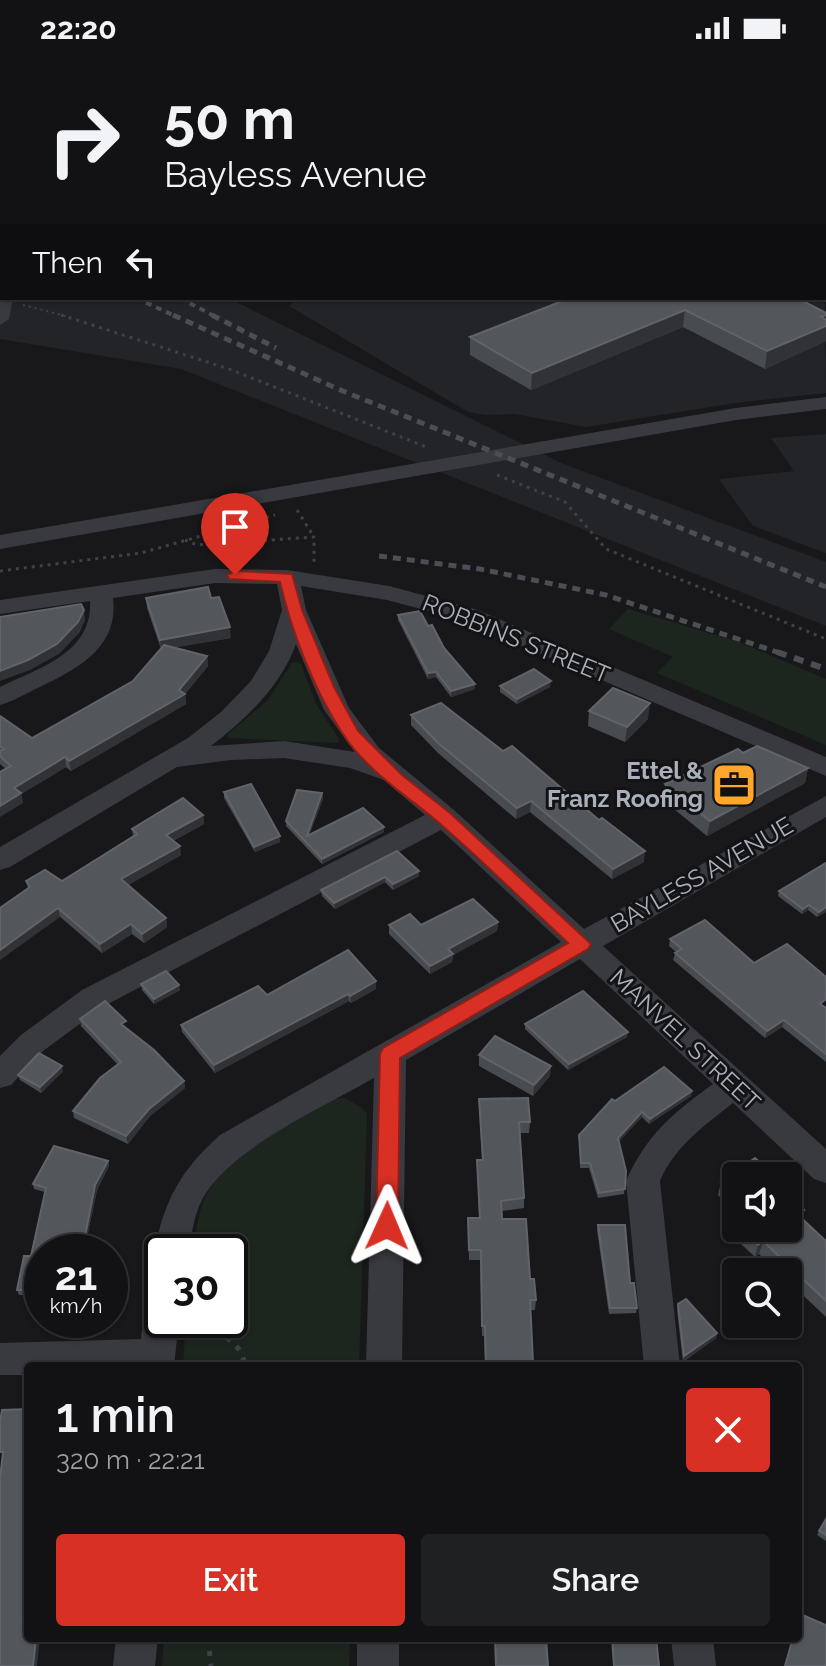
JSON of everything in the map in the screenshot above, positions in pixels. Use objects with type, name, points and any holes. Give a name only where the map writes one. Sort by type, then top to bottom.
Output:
[{"type":"street","points":[[0,542],[736,414],[826,403]]},
{"type":"street","name":"ROBBINS STREET","points":[[0,607],[215,576],[300,579],[402,595],[467,614],[826,767]]},
{"type":"street","name":"MANVEL STREET","points":[[300,579],[294,610],[337,710],[351,734],[396,779],[444,817],[826,1169]]},
{"type":"street","points":[[0,697],[70,659],[93,641],[102,618],[100,591]]},
{"type":"street","points":[[0,860],[226,724],[254,694],[286,646],[294,610]]},
{"type":"street","points":[[161,764],[243,750],[276,750],[341,757],[371,766],[396,779]]},
{"type":"street","name":"BAYLESS AVENUE","points":[[174,1234],[188,1190],[202,1171],[232,1144],[826,805]]},
{"type":"street","points":[[0,1076],[32,1043],[93,998],[444,817]]},
{"type":"street","points":[[384,1362],[390,1054]]},
{"type":"street","points":[[662,1362],[643,1181],[652,1157],[667,1137],[734,1085]]},
{"type":"street","points":[[0,1359],[156,1361],[166,1338]]},
{"type":"street","points":[[134,1666],[137,1642]]},
{"type":"street","points":[[378,1642],[378,1666]]},
{"type":"street","points":[[692,1642],[695,1666]]},
{"type":"path","points":[[0,571],[141,553],[310,506]]},
{"type":"path","points":[[297,510],[314,537]]},
{"type":"path","points":[[183,539],[197,545],[314,537]]},
{"type":"path","points":[[300,579],[314,537]]},
{"type":"path","points":[[229,1338],[245,1362]]},
{"type":"path","points":[[208,1642],[211,1666]]},
{"type":"shaded area","points":[[0,300],[232,300],[561,463],[826,562],[826,626],[181,369],[0,339]]},
{"type":"shaded area","points":[[295,300],[825,300],[826,393],[735,403],[586,427],[515,414],[485,415],[468,412],[289,306]]},
{"type":"shaded area","points":[[826,434],[826,553],[753,526],[719,479],[794,471],[771,438]]},
{"type":"shaded area","points":[[628,609],[739,642],[826,679],[826,745],[657,673],[673,657],[609,629]]},
{"type":"shaded area","points":[[292,663],[301,664],[316,704],[339,739],[338,743],[228,738],[228,734],[267,701]]},
{"type":"shaded area","points":[[344,1098],[367,1114],[359,1362],[183,1362],[185,1338],[248,1338],[248,1234],[196,1234],[201,1209],[212,1185],[241,1155],[277,1130],[332,1099]]},
{"type":"shaded area","points":[[164,1642],[350,1642],[349,1666],[162,1666]]},
{"type":"building","points":[[565,300],[801,300],[826,313],[821,317],[826,320],[826,326],[767,351],[685,310],[532,373],[470,337]]},
{"type":"building","points":[[208,587],[211,598],[219,597],[230,627],[160,640],[146,598]]},
{"type":"building","points":[[81,604],[84,610],[78,622],[57,644],[0,671],[0,617]]},
{"type":"building","points":[[420,611],[428,626],[432,625],[444,648],[475,684],[451,691],[436,672],[428,673],[398,615]]},
{"type":"building","points":[[164,645],[207,656],[179,690],[185,694],[69,761],[65,757],[14,788],[21,793],[0,806],[0,772],[11,766],[0,756],[0,751],[4,749],[0,746],[0,716],[32,738],[133,681]]},
{"type":"building","points":[[534,669],[551,681],[517,699],[500,686]]},
{"type":"building","points":[[613,688],[650,703],[627,727],[589,711]]},
{"type":"building","points":[[441,703],[503,751],[512,746],[599,820],[602,818],[645,851],[613,869],[531,801],[517,808],[438,743],[411,715]]},
{"type":"building","points":[[757,746],[808,768],[710,821],[665,784],[738,749],[743,753]]},
{"type":"building","points":[[251,784],[280,836],[254,847],[224,792]]},
{"type":"building","points":[[297,790],[322,793],[307,836],[363,808],[384,827],[322,859],[286,821]]},
{"type":"building","points":[[183,798],[203,815],[166,835],[180,846],[121,879],[166,918],[142,934],[131,924],[100,944],[58,908],[0,950],[0,908],[30,887],[26,881],[45,870],[62,881],[137,834],[132,829]]},
{"type":"building","points":[[397,851],[419,871],[393,884],[385,877],[334,903],[321,890]]},
{"type":"building","points":[[826,863],[826,907],[819,912],[809,905],[803,909],[779,891]]},
{"type":"building","points":[[473,899],[498,922],[448,949],[453,954],[430,966],[389,925],[410,914],[421,925]]},
{"type":"building","points":[[705,920],[754,963],[787,944],[826,977],[826,999],[820,1004],[826,1008],[826,1054],[784,1020],[767,1031],[675,953],[682,949],[670,939]]},
{"type":"building","points":[[348,950],[376,981],[214,1065],[181,1025],[258,986],[267,995]]},
{"type":"building","points":[[166,971],[179,985],[154,999],[141,984]]},
{"type":"building","points":[[583,991],[628,1032],[569,1064],[525,1024]]},
{"type":"building","points":[[105,1001],[126,1021],[121,1024],[154,1050],[184,1081],[149,1109],[126,1136],[73,1111],[100,1078],[121,1062],[80,1019]]},
{"type":"building","points":[[495,1036],[551,1066],[534,1085],[479,1055]]},
{"type":"building","points":[[39,1053],[62,1066],[40,1087],[18,1075]]},
{"type":"building","points":[[664,1067],[692,1091],[650,1119],[642,1112],[618,1138],[626,1171],[625,1189],[599,1193],[590,1163],[581,1163],[579,1135],[612,1099],[615,1101]]},
{"type":"building","points":[[528,1098],[530,1122],[519,1122],[524,1198],[501,1201],[502,1219],[526,1219],[530,1279],[534,1279],[536,1300],[530,1300],[533,1362],[486,1362],[481,1250],[469,1250],[468,1218],[480,1218],[477,1160],[483,1160],[479,1099]]},
{"type":"building","points":[[54,1146],[108,1161],[95,1185],[85,1234],[36,1234],[46,1188],[33,1184]]},
{"type":"building","points":[[802,1219],[826,1241],[826,1301],[802,1278],[802,1258],[781,1258],[764,1242],[802,1242]]},
{"type":"building","points":[[598,1225],[625,1225],[630,1283],[634,1283],[637,1308],[610,1308]]},
{"type":"building","points":[[24,1256],[24,1290],[17,1290]]},
{"type":"building","points":[[686,1299],[717,1333],[684,1356],[678,1304]]},
{"type":"building","points":[[24,1409],[22,1622],[24,1642],[36,1642],[33,1666],[0,1666],[2,1410]]},
{"type":"building","points":[[826,1519],[826,1535],[819,1531]]},
{"type":"building","points":[[802,1615],[826,1625],[826,1666],[785,1666],[792,1642],[802,1642]]},
{"type":"building","points":[[495,1642],[546,1642],[548,1666],[496,1666]]},
{"type":"building","points":[[612,1642],[656,1642],[659,1666],[614,1666]]},
{"type":"railway","points":[[140,300],[177,317]]},
{"type":"railway","points":[[184,300],[216,317]]},
{"type":"railway","points":[[173,315],[338,389],[826,587]]},
{"type":"railway","points":[[212,315],[276,348]]},
{"type":"railway","points":[[379,556],[480,569],[606,595],[777,652]]},
{"type":"railway","points":[[777,652],[783,654]]},
{"type":"railway","points":[[777,652],[826,669]]},
{"type":"place","name":"Ettel & Franz Roofing","points":[[734,785]]},
{"type":"route","points":[[235,575],[287,577],[294,610],[326,687],[351,734],[396,779],[444,817],[581,944],[390,1054],[387,1226]]}]
